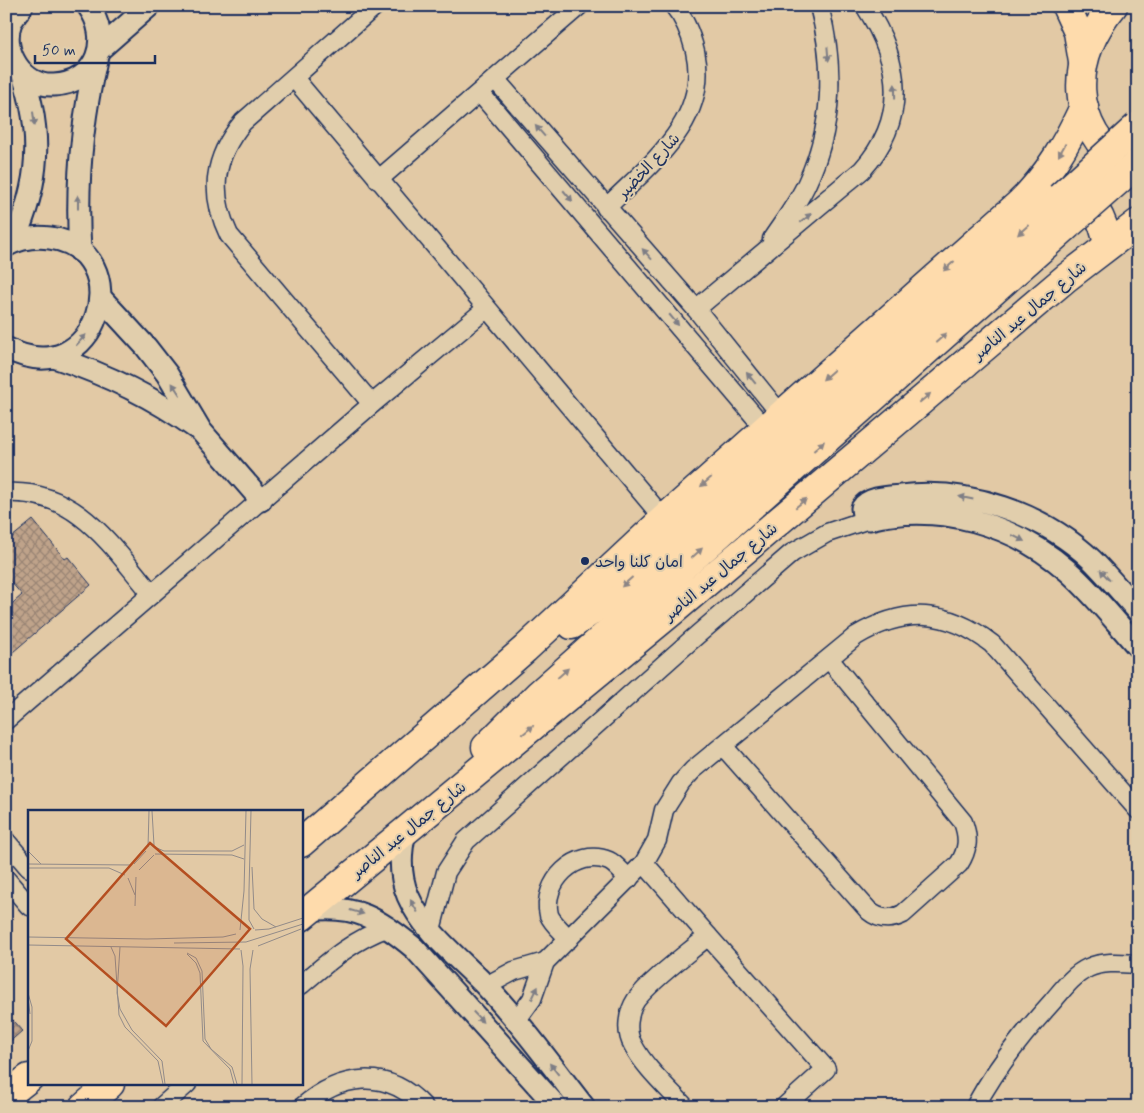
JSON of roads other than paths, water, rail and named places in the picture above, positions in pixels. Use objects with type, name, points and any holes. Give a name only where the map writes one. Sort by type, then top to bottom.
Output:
[{"type":"main road","points":[[1066,6],[1078,32],[1083,62]]},
{"type":"main road","points":[[1113,6],[1089,42],[1083,62],[1081,84],[1084,107],[1090,126],[1101,145],[1115,160],[1138,175]]},
{"type":"main road","points":[[1060,197],[1057,158],[1084,107]]},
{"type":"main road","points":[[525,649],[574,624],[609,598],[1138,126]]},
{"type":"main road","points":[[302,842],[525,649],[664,519],[1019,204],[1060,197],[1138,163]]},
{"type":"main road","points":[[460,786],[480,754],[518,713],[1060,197],[1068,184],[1088,200],[1102,221],[1108,245]]},
{"type":"main road","name":"شارع جمال عبد الناصر","points":[[305,914],[675,609],[1066,278],[1138,224]]},
{"type":"main road","points":[[6,1096],[28,1079]]},
{"type":"main road","points":[[84,1107],[108,1086]]},
{"type":"street","points":[[10,244],[31,195],[36,162],[35,120],[22,72],[13,59],[7,42],[11,23],[22,6]]},
{"type":"street","points":[[80,251],[78,196],[81,141],[101,32],[96,17],[88,6]]},
{"type":"street","points":[[22,72],[36,82],[53,85],[70,82],[85,74],[98,54],[149,6]]},
{"type":"street","points":[[372,404],[229,235],[217,202],[218,168],[232,136],[243,122],[375,6]]},
{"type":"street","points":[[378,180],[579,6]]},
{"type":"street","name":"شارع الخضير","points":[[606,208],[675,139],[692,108],[696,92],[697,58],[686,25],[674,6]]},
{"type":"street","points":[[755,260],[783,223],[806,185],[822,142],[829,97],[830,74],[827,44],[819,6]]},
{"type":"street","points":[[696,309],[862,170],[883,143],[890,128],[896,94],[895,77],[880,33],[865,6]]},
{"type":"street","points":[[294,78],[664,519]]},
{"type":"street","points":[[495,79],[696,309],[774,423]]},
{"type":"street","points":[[480,92],[774,423]]},
{"type":"street","points":[[10,244],[36,236],[60,239],[80,251],[95,273],[101,298],[95,324],[78,345],[54,357],[38,359],[11,354]]},
{"type":"street","points":[[101,298],[125,322],[162,367],[201,431],[261,500]]},
{"type":"street","points":[[6,720],[372,404],[486,309]]},
{"type":"street","points":[[54,357],[130,387],[174,412],[201,431]]},
{"type":"street","points":[[6,493],[35,495],[55,501],[74,510],[95,528],[152,594]]},
{"type":"street","points":[[870,519],[862,512],[866,503],[908,495],[954,496],[1016,512],[1070,542],[1092,560],[1138,611]]},
{"type":"street","points":[[431,930],[446,872],[466,842],[636,688],[792,553],[827,533],[870,519],[899,513],[936,514],[987,523],[1044,552],[1069,572],[1138,646]]},
{"type":"street","points":[[486,986],[514,971],[545,962],[629,879],[644,863],[657,840],[664,810],[693,770],[856,636],[874,625],[894,618],[936,617],[969,628],[992,644],[1138,810]]},
{"type":"street","points":[[723,746],[868,911],[882,918],[896,917],[903,914],[959,864],[966,849],[967,833],[963,822],[829,659]]},
{"type":"street","points":[[405,832],[401,858],[403,883],[413,906],[431,930],[486,986],[516,1021],[584,1107]]},
{"type":"street","points":[[6,842],[28,867]]},
{"type":"street","points":[[569,939],[550,917],[548,903],[551,889],[558,876],[568,866],[581,860],[609,861],[629,879]]},
{"type":"street","points":[[644,863],[826,1069],[784,1107]]},
{"type":"street","points":[[10,890],[28,905]]},
{"type":"street","points":[[305,914],[326,908],[351,910],[375,918],[389,927],[414,948],[557,1107]]},
{"type":"street","points":[[302,984],[350,946],[364,937],[389,927]]},
{"type":"street","points":[[414,948],[413,943],[417,934],[421,930],[431,930]]},
{"type":"street","points":[[685,1107],[639,1055],[631,1042],[628,1028],[630,1014],[636,1001],[708,936]]},
{"type":"street","points":[[496,1037],[516,1021],[535,993],[545,962]]},
{"type":"street","points":[[975,1107],[1001,1063],[1031,1025],[1075,976],[1089,968],[1105,963],[1138,964]]},
{"type":"street","points":[[302,1107],[318,1094],[334,1085],[351,1080],[370,1079],[388,1083],[404,1090],[424,1107]]},
{"type":"street","points":[[161,1107],[185,1086]]},
{"type":"place","name":"امان كلنا واحد","points":[[585,561]]}]
